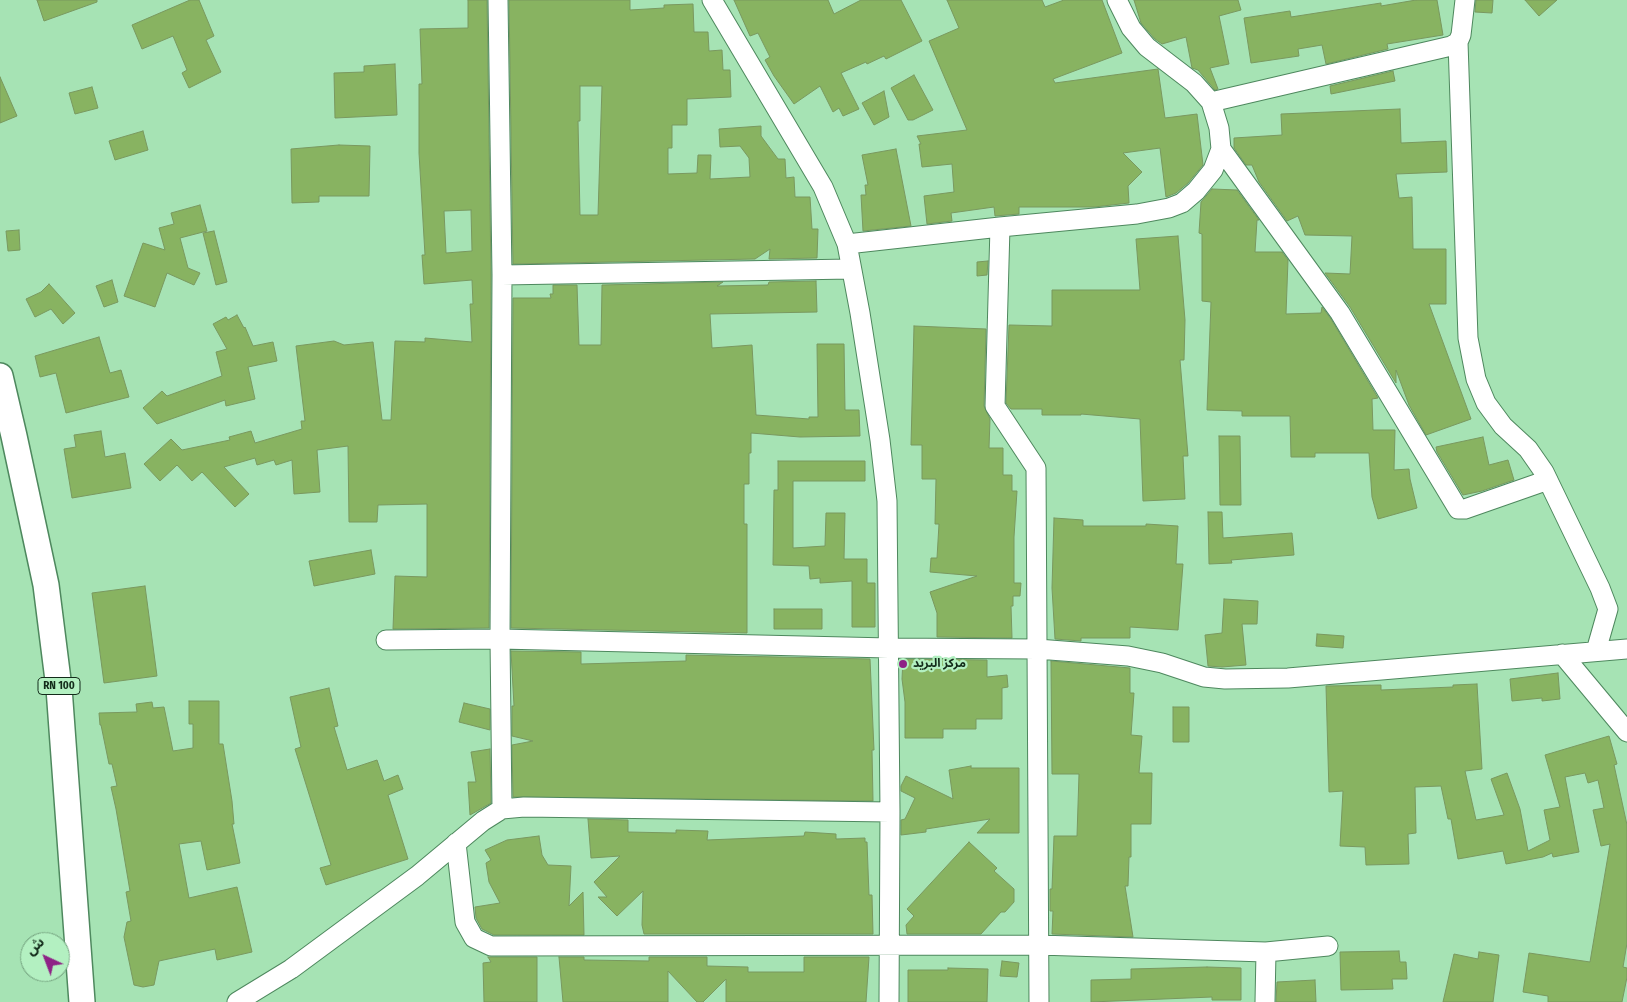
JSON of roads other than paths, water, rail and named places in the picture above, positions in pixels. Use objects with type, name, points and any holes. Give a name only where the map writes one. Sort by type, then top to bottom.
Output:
[{"type":"main road","name":"RN 100","points":[[0,376],[46,585],[59,688],[82,1002]]},
{"type":"street","points":[[498,0],[502,275],[500,639],[502,809]]},
{"type":"street","points":[[712,0],[823,187],[846,244],[860,312],[877,420],[887,501],[890,812],[889,1002]]},
{"type":"street","points":[[846,244],[1137,214],[1169,208],[1182,203],[1196,192],[1213,170],[1220,149],[1219,128],[1211,102],[1194,83],[1147,47],[1131,28],[1117,0]]},
{"type":"street","points":[[1465,0],[1461,35],[1458,42],[1468,338],[1474,370],[1486,403],[1503,426],[1528,449],[1548,480],[1600,588],[1608,609],[1596,652]]},
{"type":"street","points":[[1211,102],[1451,46],[1458,42]]},
{"type":"street","points":[[1220,149],[1340,313],[1458,508],[1470,507],[1548,480]]},
{"type":"street","points":[[1000,227],[995,406],[1036,468],[1039,1002]]},
{"type":"street","points":[[502,275],[851,269]]},
{"type":"street","points":[[386,640],[500,639],[889,648],[1037,649],[1128,656],[1162,662],[1204,677],[1225,680],[1288,678],[1627,649]]},
{"type":"street","points":[[1562,654],[1627,732]]},
{"type":"street","points":[[237,1002],[291,969],[418,876],[483,821],[502,809],[524,807],[890,812]]},
{"type":"street","points":[[456,843],[465,922],[474,938],[491,946],[1038,945],[1266,952],[1328,946]]},
{"type":"street","points":[[1266,952],[1266,1002]]},
{"type":"place","name":"مركز البريد","points":[[903,664]]}]
